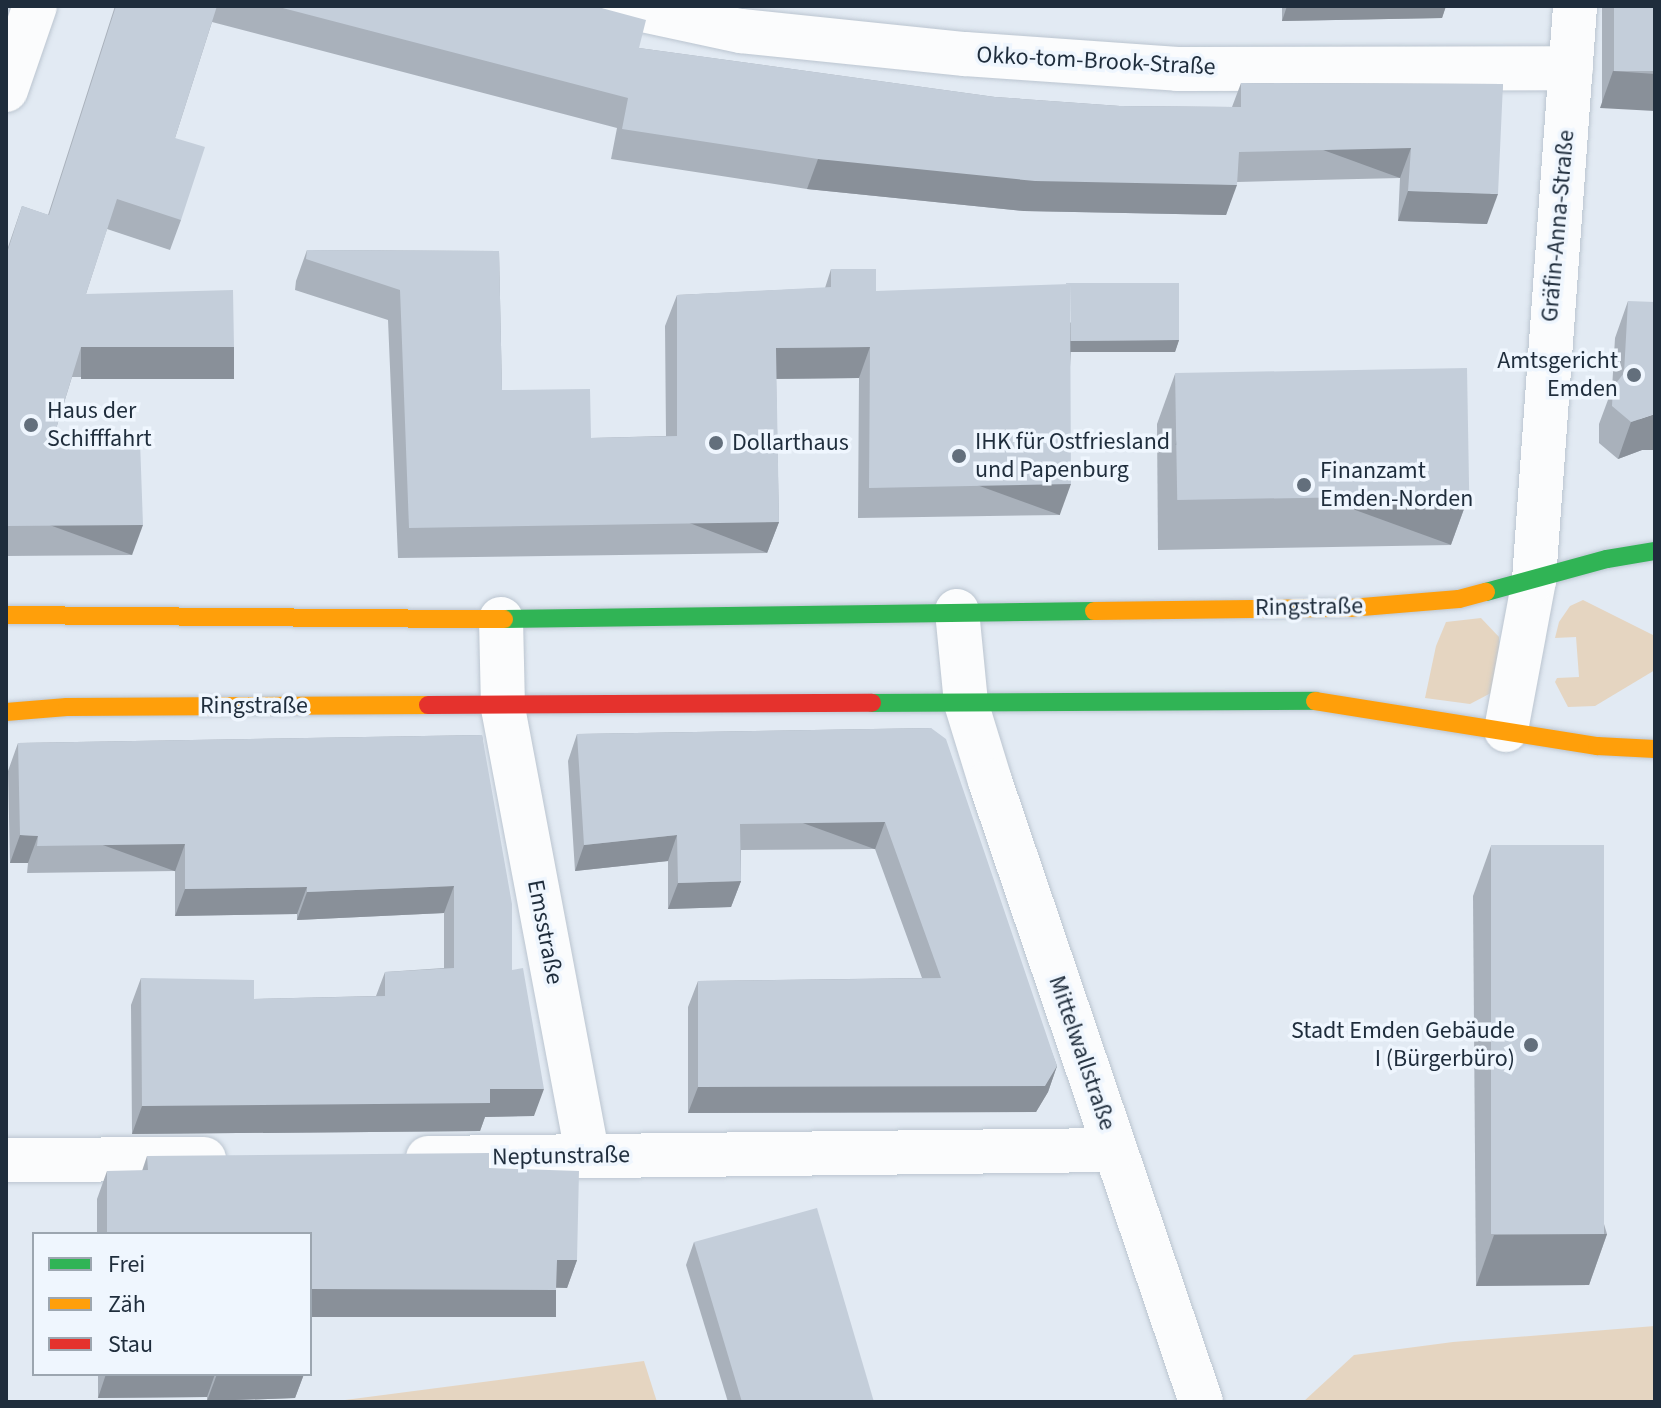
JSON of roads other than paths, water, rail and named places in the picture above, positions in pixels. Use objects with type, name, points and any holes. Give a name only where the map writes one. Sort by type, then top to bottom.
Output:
[{"type":"street","points":[[6,90],[35,6]]},
{"type":"street","name":"Okko-tom-Brook-Straße","points":[[624,6],[743,18],[965,54],[1177,69],[1571,68]]},
{"type":"street","name":"Gräfin-Anna-Straße","points":[[1506,730],[1534,580],[1575,6]]},
{"type":"street","name":"Ringstraße","points":[[12,613],[501,619],[1350,608],[1435,604],[1607,559],[1655,551]]},
{"type":"street","points":[[957,611],[966,703]]},
{"type":"street","points":[[501,619],[503,708]]},
{"type":"street","name":"Ringstraße","points":[[6,712],[169,706],[503,708],[1319,701],[1597,746],[1655,749]]},
{"type":"street","name":"Mittelwallstraße","points":[[966,703],[1201,1402]]},
{"type":"street","name":"Emsstraße","points":[[503,708],[588,1156]]},
{"type":"street","name":"Neptunstraße","points":[[384,1158],[1115,1150]]},
{"type":"street","points":[[6,1160],[242,1159]]},
{"type":"place","name":"Amtsgericht Emden","points":[[1634,375]]},
{"type":"place","name":"Haus der Schifffahrt","points":[[31,425]]},
{"type":"place","name":"Dollarthaus","points":[[716,443]]},
{"type":"place","name":"IHK für Ostfriesland und Papenburg","points":[[959,456]]},
{"type":"place","name":"Finanzamt Emden-Norden","points":[[1304,485]]},
{"type":"place","name":"Stadt Emden Gebäude I (Bürgerbüro)","points":[[1531,1045]]}]
